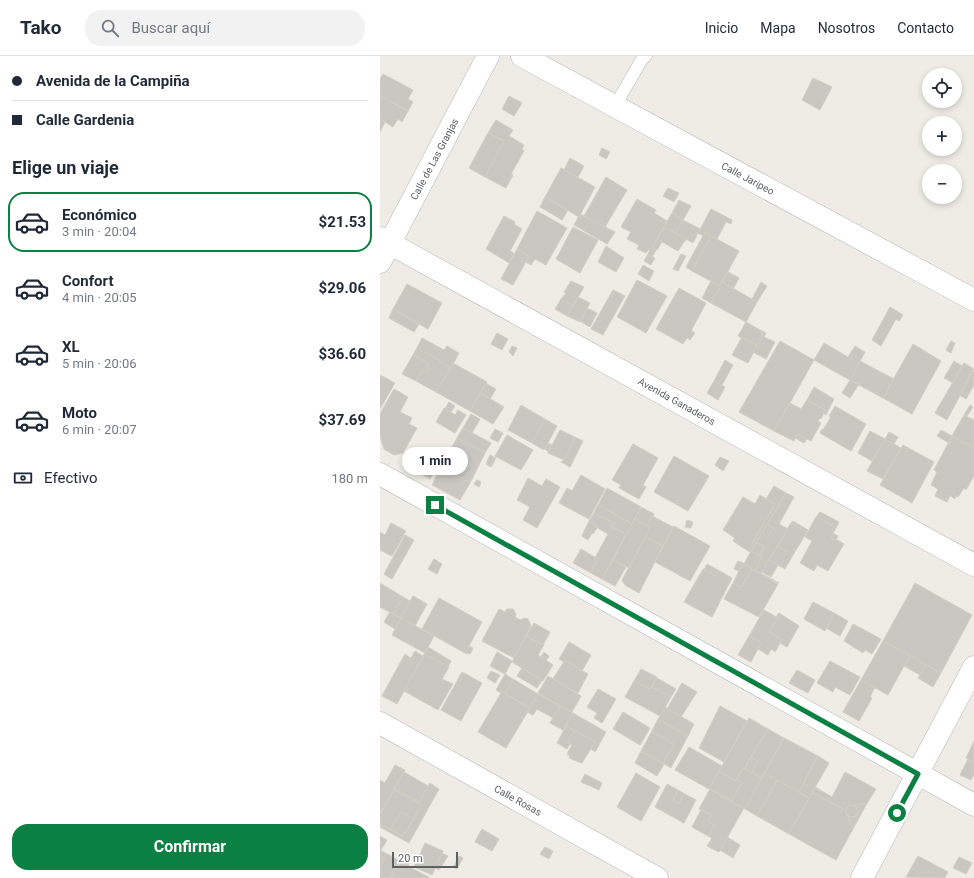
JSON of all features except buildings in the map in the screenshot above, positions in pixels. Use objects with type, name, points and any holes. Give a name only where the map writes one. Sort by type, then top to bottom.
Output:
[{"type":"street","name":"Calle de Las Granjas","points":[[383,248],[488,56]]},
{"type":"street","name":"Calle Jaripeo","points":[[522,56],[974,300]]},
{"type":"street","name":"Avenida Ganaderos","points":[[383,248],[974,565]]},
{"type":"street","points":[[380,474],[974,805]]},
{"type":"street","points":[[862,878],[974,667]]},
{"type":"street","name":"Calle Rosas","points":[[380,723],[657,878]]},
{"type":"lane","points":[[615,106],[642,59],[646,56]]},
{"type":"route","points":[[435,505],[918,774],[897,813]]}]
